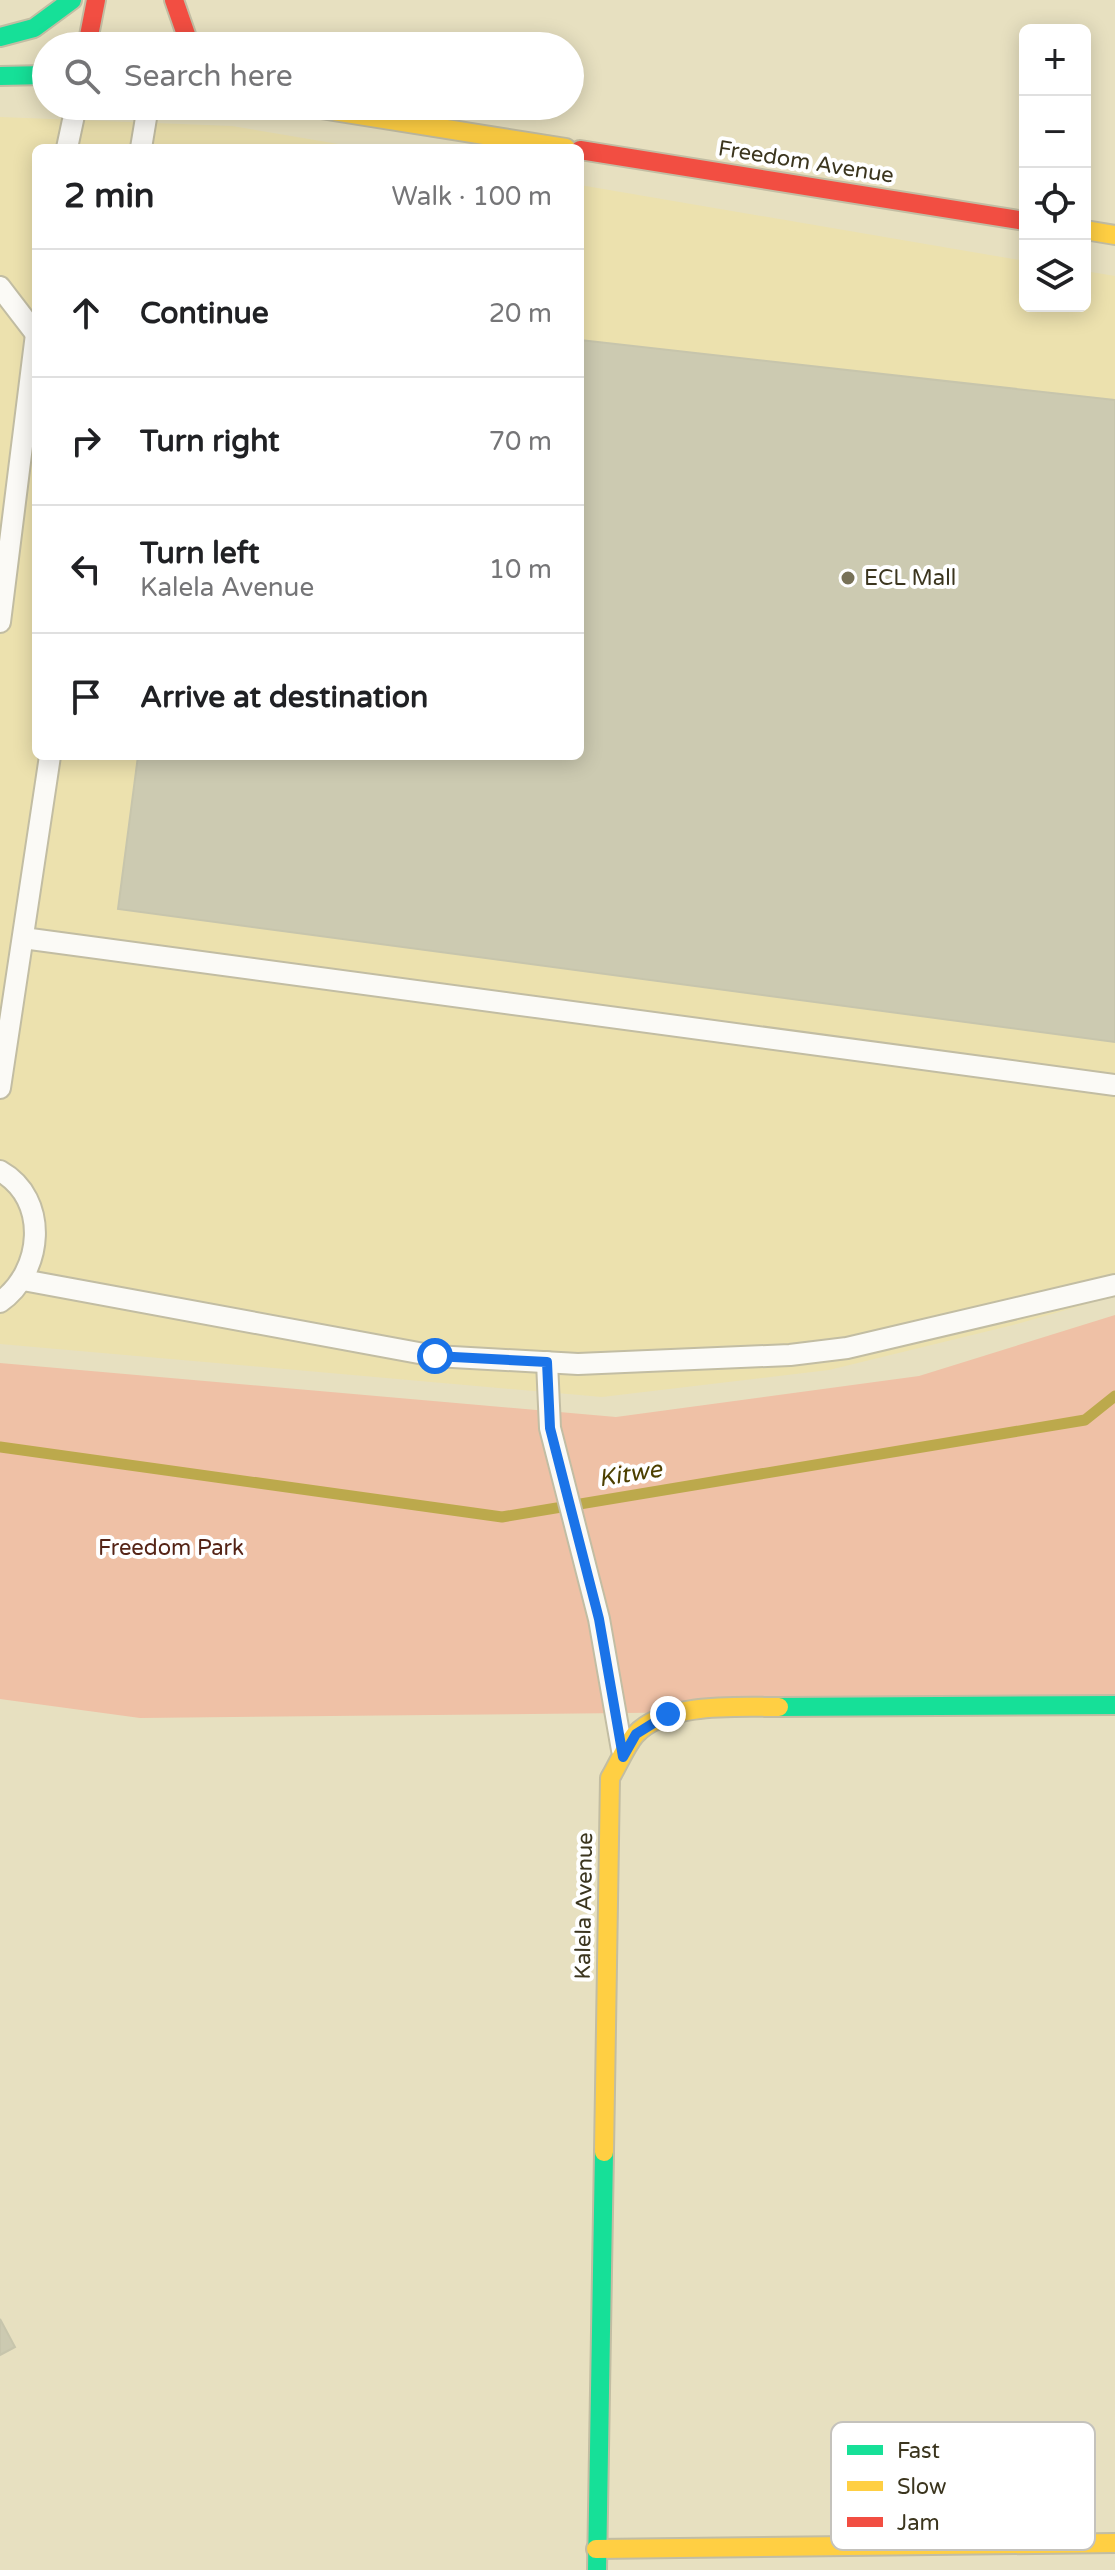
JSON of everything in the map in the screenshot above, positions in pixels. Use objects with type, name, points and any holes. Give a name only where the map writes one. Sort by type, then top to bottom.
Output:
[{"type":"street","points":[[0,37],[34,28],[72,0]]},
{"type":"street","points":[[90,32],[96,0]]},
{"type":"street","points":[[160,22],[163,0]]},
{"type":"street","points":[[174,0],[184,32]]},
{"type":"street","points":[[0,76],[32,75]]},
{"type":"street","points":[[390,120],[541,144]]},
{"type":"street","name":"Freedom Avenue","points":[[584,151],[1019,220]]},
{"type":"street","points":[[1091,231],[1115,235]]},
{"type":"street","name":"Kalela Avenue","points":[[597,2570],[610,1778],[636,1734],[668,1714],[734,1707],[1115,1705]]},
{"type":"street","points":[[1095,2543],[1115,2543]]},
{"type":"street","points":[[596,2549],[831,2546]]},
{"type":"lane","points":[[68,144],[73,120]]},
{"type":"lane","points":[[142,144],[146,120]]},
{"type":"lane","points":[[0,287],[32,329]]},
{"type":"lane","points":[[0,622],[32,366]]},
{"type":"lane","points":[[0,1088],[49,760]]},
{"type":"lane","points":[[23,938],[1115,1085]]},
{"type":"lane","points":[[0,1171],[19,1187],[29,1205],[36,1242],[32,1262],[23,1280],[11,1295],[0,1302]]},
{"type":"lane","points":[[23,1280],[435,1356],[578,1364],[790,1355],[847,1348],[1115,1285]]},
{"type":"lane","points":[[547,1362],[550,1428],[599,1619],[623,1757]]},
{"type":"shaded area","points":[[0,117],[232,126],[338,144],[32,144],[32,760],[584,760],[584,186],[1019,260],[1019,312],[1091,312],[1091,272],[1115,276],[1115,1296],[1013,1325],[829,1370],[602,1397],[0,1344]]},
{"type":"green space","name":"Freedom Park","points":[[1115,1315],[1115,1708],[140,1718],[0,1699],[0,1363],[616,1417],[919,1376]]},
{"type":"building","name":"ECL Mall","points":[[584,340],[1115,400],[1115,1042],[118,909],[137,760],[584,760]]},
{"type":"building","points":[[0,2319],[15,2347],[0,2355]]},
{"type":"waterway","name":"Kitwe","points":[[0,1447],[502,1517],[1085,1420],[1115,1396]]},
{"type":"traffic: fast","points":[[0,37],[34,28],[72,0]]},
{"type":"traffic: fast","points":[[0,76],[32,75]]},
{"type":"traffic: fast","points":[[779,1707],[1115,1705]]},
{"type":"traffic: fast","points":[[597,2570],[604,2152]]},
{"type":"traffic: slow","points":[[390,120],[541,144]]},
{"type":"traffic: slow","points":[[1091,231],[1115,235]]},
{"type":"traffic: slow","points":[[604,2152],[610,1778],[635,1735],[648,1724],[664,1717],[723,1707],[779,1707]]},
{"type":"traffic: slow","points":[[1095,2543],[1115,2543]]},
{"type":"traffic: slow","points":[[596,2549],[831,2546]]},
{"type":"traffic: jam","points":[[90,32],[96,0]]},
{"type":"traffic: jam","points":[[174,0],[185,32]]},
{"type":"traffic: jam","points":[[584,151],[1019,220]]},
{"type":"place","name":"ECL Mall","points":[[848,578]]},
{"type":"route","points":[[435,1356],[547,1362],[550,1428],[599,1619],[623,1757],[636,1734],[668,1714]]}]
